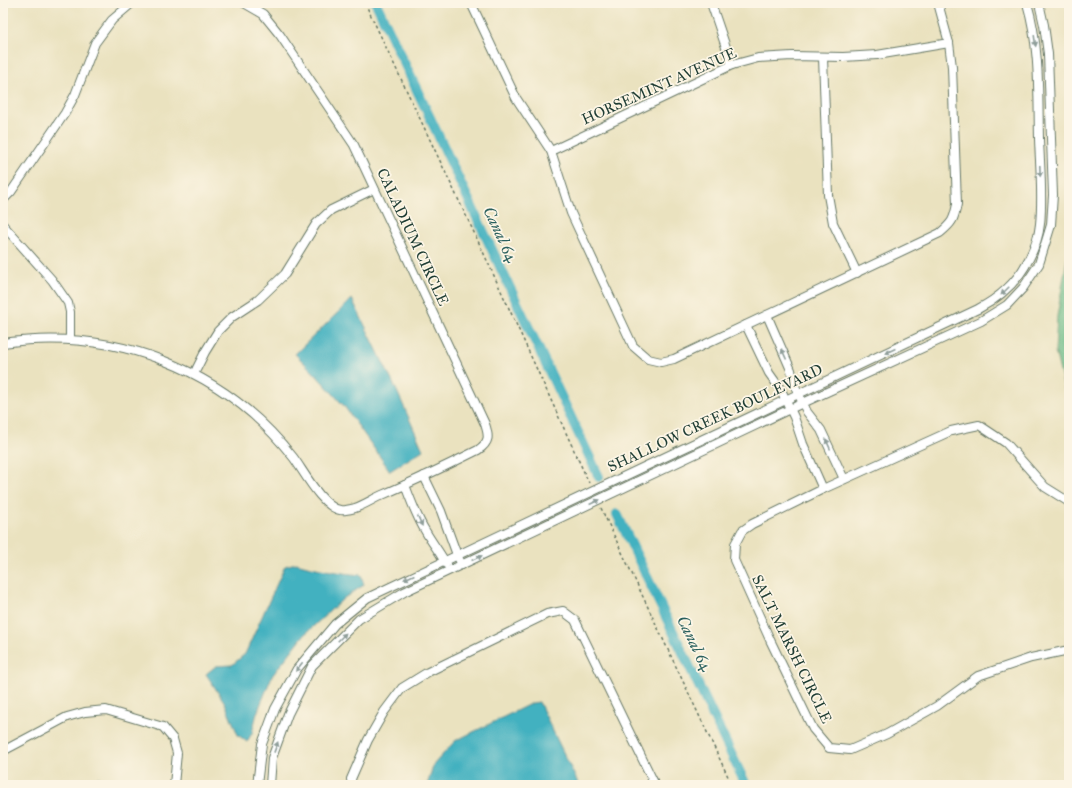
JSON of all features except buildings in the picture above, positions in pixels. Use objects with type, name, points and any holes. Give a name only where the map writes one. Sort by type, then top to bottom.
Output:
[{"type":"street","points":[[3,200],[11,192],[65,114],[95,43],[112,20],[132,3]]},
{"type":"street","name":"CALADIUM CIRCLE","points":[[3,343],[26,340],[70,340],[102,343],[131,349],[175,364],[239,402],[269,429],[293,457],[327,503],[340,510],[354,509],[405,486],[478,450],[485,445],[488,435],[482,416],[354,145],[280,35],[263,14],[244,3]]},
{"type":"street","points":[[471,3],[516,98],[551,150],[571,213],[633,346],[648,359],[661,362],[674,359],[940,233],[951,224],[955,215],[957,204],[952,67],[949,43],[938,3]]},
{"type":"street","points":[[711,3],[732,65]]},
{"type":"street","points":[[1028,5],[1040,3]]},
{"type":"street","name":"SHALLOW CREEK BOULEVARD","points":[[270,785],[272,758],[288,714],[312,666],[359,619],[404,592],[790,409],[981,321],[1007,305],[1022,288],[1039,264],[1051,226],[1053,195],[1048,54],[1040,3]]},
{"type":"street","name":"SHALLOW CREEK BOULEVARD","points":[[257,785],[262,744],[275,709],[297,669],[335,624],[367,598],[444,560],[799,394],[987,304],[1002,294],[1029,259],[1036,242],[1040,225],[1041,198],[1037,56],[1034,29],[1028,5]]},
{"type":"street","name":"HORSEMINT AVENUE","points":[[551,150],[732,65],[758,58],[877,55],[949,43]]},
{"type":"street","points":[[823,57],[828,195],[833,223],[857,272]]},
{"type":"street","points":[[194,374],[204,352],[218,331],[232,317],[258,300],[285,274],[316,224],[331,210],[374,188]]},
{"type":"street","points":[[3,225],[52,280],[68,303],[70,312],[70,340]]},
{"type":"street","points":[[766,315],[792,370],[794,384],[803,404],[807,412],[821,430],[844,479]]},
{"type":"street","points":[[746,325],[769,373],[786,400],[823,489]]},
{"type":"street","name":"SALT MARSH CIRCLE","points":[[1069,502],[1045,487],[1006,442],[979,425],[951,431],[844,479],[752,524],[742,531],[735,544],[734,560],[771,642],[813,729],[829,748],[850,750],[887,734],[937,706],[978,676],[1032,658],[1069,650]]},
{"type":"street","points":[[424,476],[441,511],[462,565]]},
{"type":"street","points":[[405,486],[424,529],[432,544],[440,552],[449,571]]},
{"type":"street","points":[[352,785],[351,779],[368,740],[384,712],[402,688],[428,672],[547,614],[563,611],[575,620],[655,785]]},
{"type":"street","points":[[3,750],[67,717],[85,712],[106,710],[163,727],[173,739],[177,753],[174,785]]},
{"type":"path","points":[[3,5],[7,3]]},
{"type":"path","points":[[365,3],[479,243],[592,491]]},
{"type":"path","points":[[598,501],[732,785]]},
{"type":"green space","points":[[1069,257],[1069,398],[1065,392],[1055,351],[1057,316],[1067,259]]},
{"type":"water","points":[[352,299],[397,391],[423,450],[390,471],[344,406],[295,354]]},
{"type":"water","points":[[296,563],[361,575],[364,585],[344,598],[304,635],[272,676],[257,713],[252,733],[247,742],[238,735],[225,703],[206,674],[216,666],[232,665],[245,654],[285,566]]},
{"type":"water","points":[[539,702],[579,785],[427,785],[434,764],[455,741],[532,703]]},
{"type":"water","points":[[99,777],[100,785],[85,785]]},
{"type":"waterway","name":"Canal 64","points":[[376,3],[599,477]]},
{"type":"waterway","name":"Canal 64","points":[[617,514],[746,785]]}]
